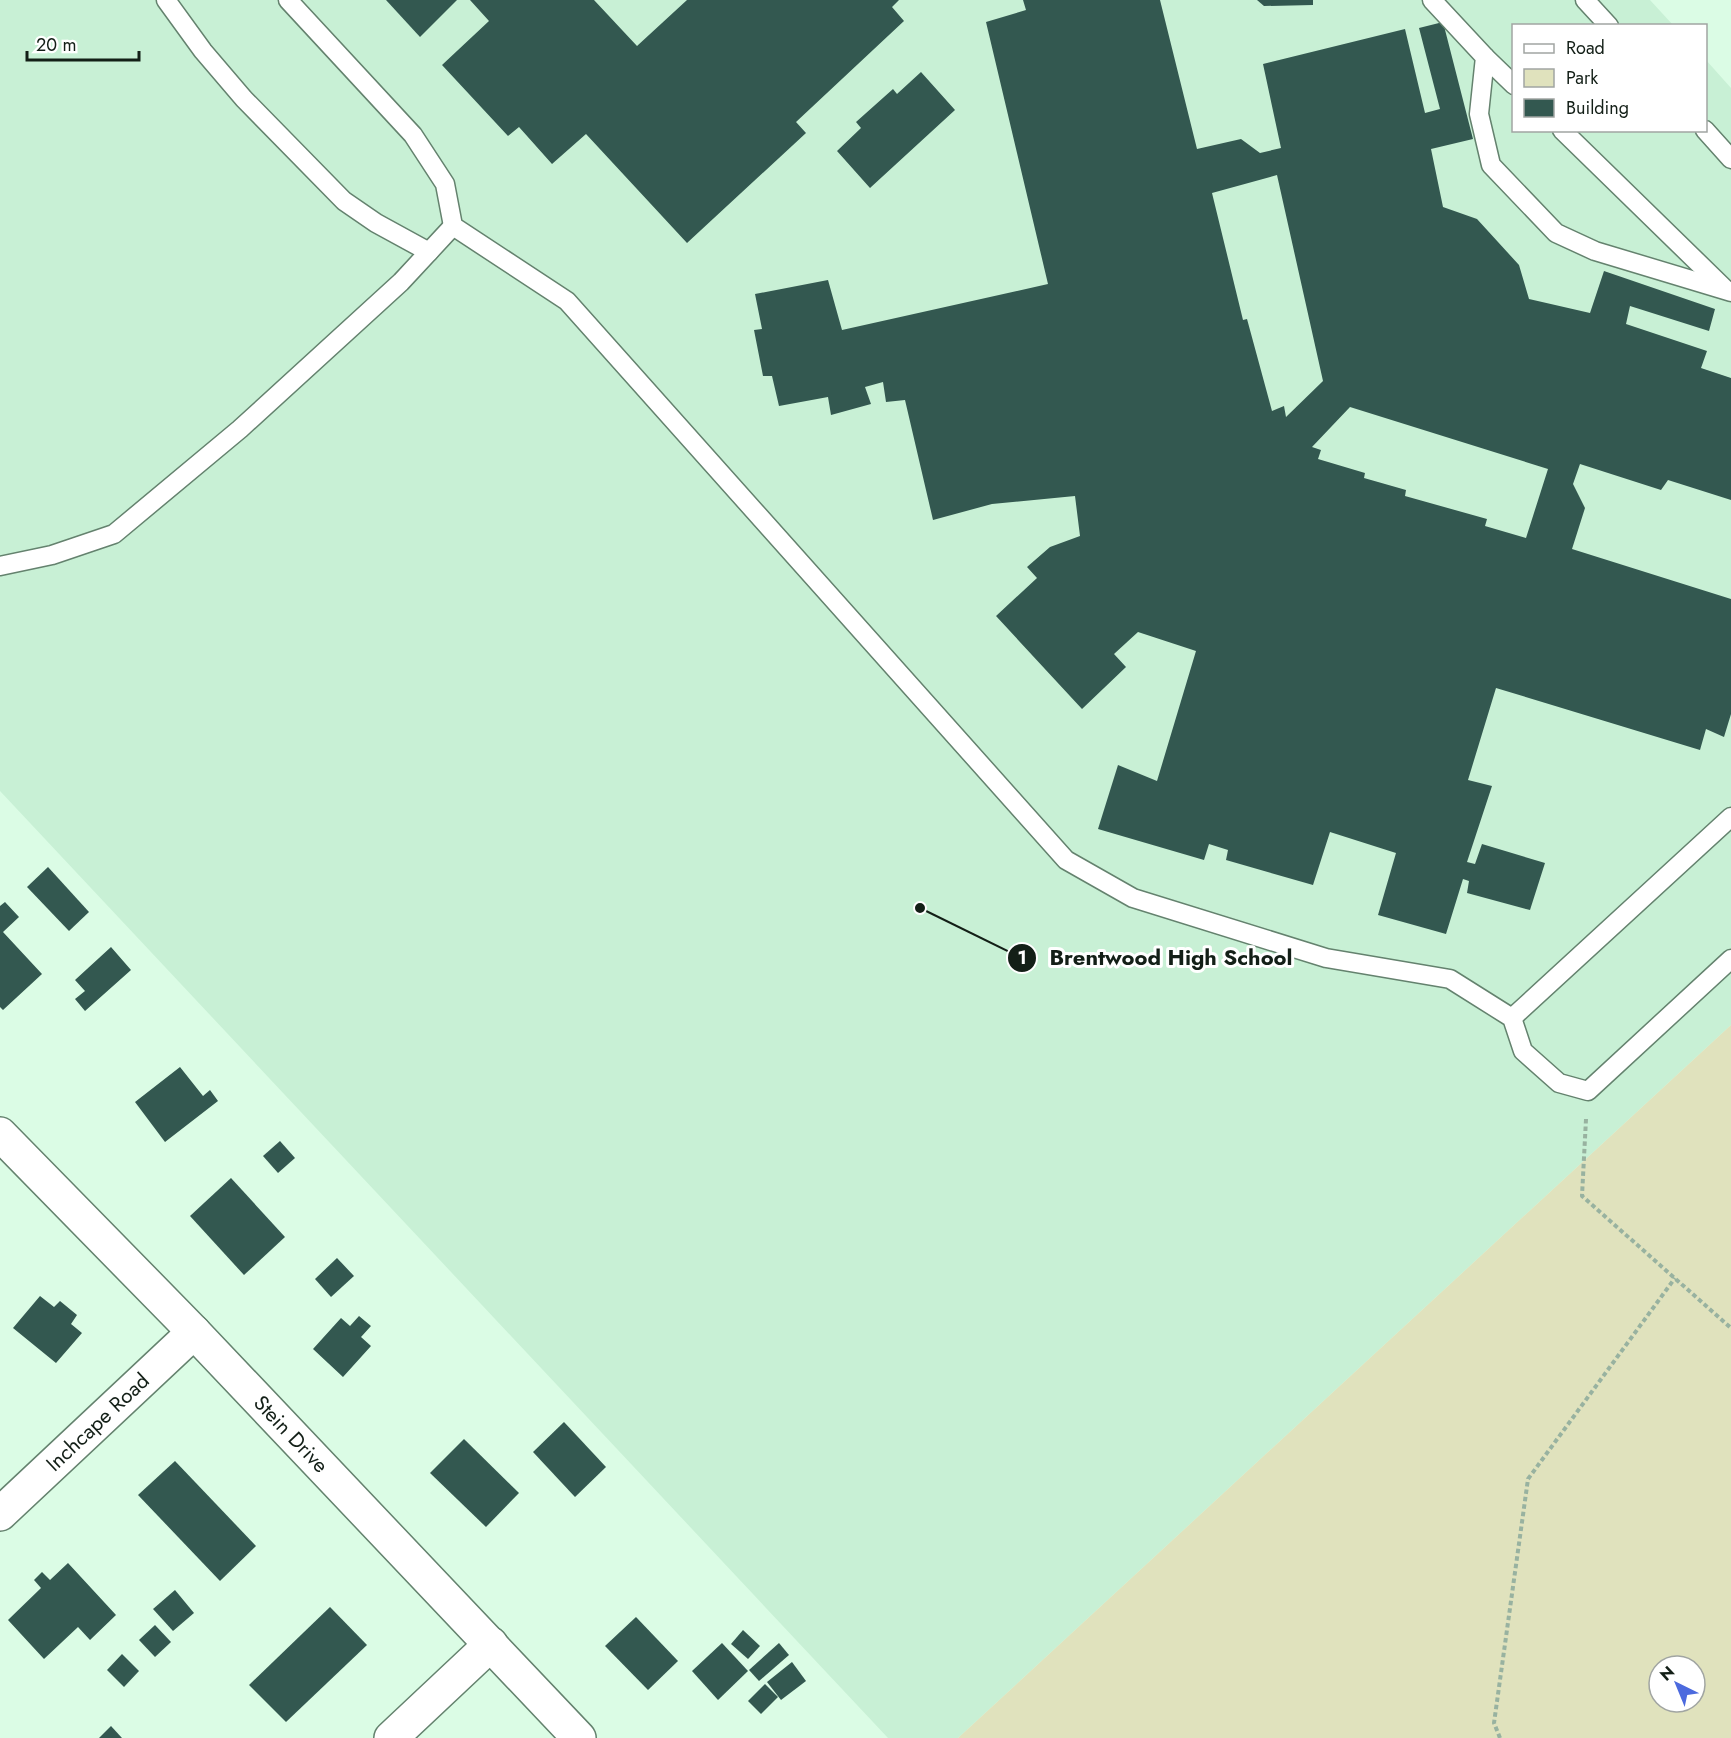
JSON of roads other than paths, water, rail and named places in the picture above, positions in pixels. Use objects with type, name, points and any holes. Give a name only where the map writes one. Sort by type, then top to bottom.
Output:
[{"type":"street","name":"Stein Drive","points":[[0,1134],[194,1332],[579,1738]]},
{"type":"street","name":"Inchcape Road","points":[[0,1514],[194,1332]]},
{"type":"street","points":[[391,1738],[491,1644]]},
{"type":"lane","points":[[166,0],[203,51],[244,99],[344,201],[376,223],[429,252]]},
{"type":"lane","points":[[288,0],[412,135],[445,184],[453,226],[567,301],[1066,860],[1144,902],[1326,958],[1450,979],[1512,1018],[1523,1051],[1559,1083],[1588,1092],[1731,959]]},
{"type":"lane","points":[[1432,0],[1512,83]]},
{"type":"lane","points":[[1585,0],[1607,24]]},
{"type":"lane","points":[[1485,57],[1479,114],[1491,165],[1556,233],[1595,251],[1730,290]]},
{"type":"lane","points":[[1564,132],[1730,290]]},
{"type":"lane","points":[[1707,132],[1731,159]]},
{"type":"lane","points":[[0,566],[52,555],[114,534],[240,429],[401,282],[453,226]]},
{"type":"lane","points":[[1512,1018],[1731,817]]},
{"type":"place","name":"Brentwood High School","points":[[920,908]]}]
